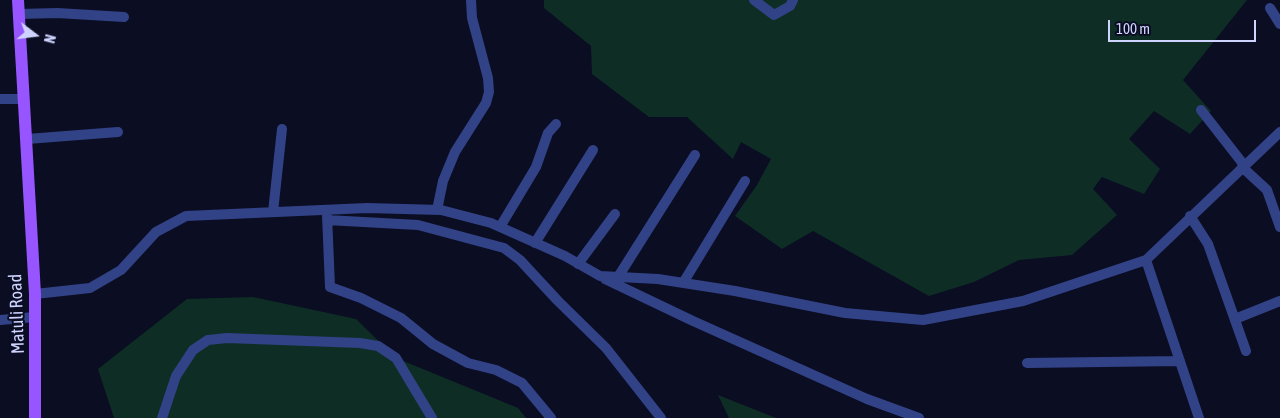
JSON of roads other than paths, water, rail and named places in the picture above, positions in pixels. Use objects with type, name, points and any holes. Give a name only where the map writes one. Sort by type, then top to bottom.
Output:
[{"type":"main road","name":"Matuli Road","points":[[18,0],[35,294],[35,418]]},
{"type":"street","points":[[437,210],[443,181],[455,152],[486,103],[489,92],[488,78],[472,18],[471,0]]},
{"type":"street","points":[[754,0],[774,15],[790,6],[793,0]]},
{"type":"street","points":[[1270,8],[1280,24]]},
{"type":"street","points":[[19,14],[57,13],[124,17]]},
{"type":"street","points":[[0,99],[24,99]]},
{"type":"street","points":[[1201,110],[1243,166],[1268,190],[1280,227]]},
{"type":"street","points":[[500,227],[536,167],[548,133],[556,124]]},
{"type":"street","points":[[272,212],[282,129]]},
{"type":"street","points":[[27,139],[118,132]]},
{"type":"street","points":[[600,276],[658,279],[735,291],[845,313],[923,320],[1023,301],[1146,260],[1280,132]]},
{"type":"street","points":[[535,243],[593,150]]},
{"type":"street","points":[[618,277],[696,155]]},
{"type":"street","points":[[683,283],[745,181]]},
{"type":"street","points":[[327,209],[330,286],[361,298],[401,318],[434,344],[468,363],[496,370],[522,383],[551,418]]},
{"type":"street","points":[[35,294],[90,288],[121,270],[156,232],[186,216],[327,209],[437,210],[500,227],[693,321],[868,400],[919,418]]},
{"type":"street","points":[[578,264],[615,214]]},
{"type":"street","points":[[1190,216],[1208,244],[1246,351]]},
{"type":"street","points":[[327,220],[418,225],[504,248],[520,260],[606,348],[661,418]]},
{"type":"street","points":[[1146,260],[1199,418]]},
{"type":"street","points":[[1235,318],[1280,301]]},
{"type":"street","points":[[0,320],[35,317]]},
{"type":"street","points":[[162,418],[176,376],[193,350],[208,340],[228,338],[360,343],[378,346],[396,358],[432,418]]},
{"type":"street","points":[[1027,364],[1180,361]]}]
